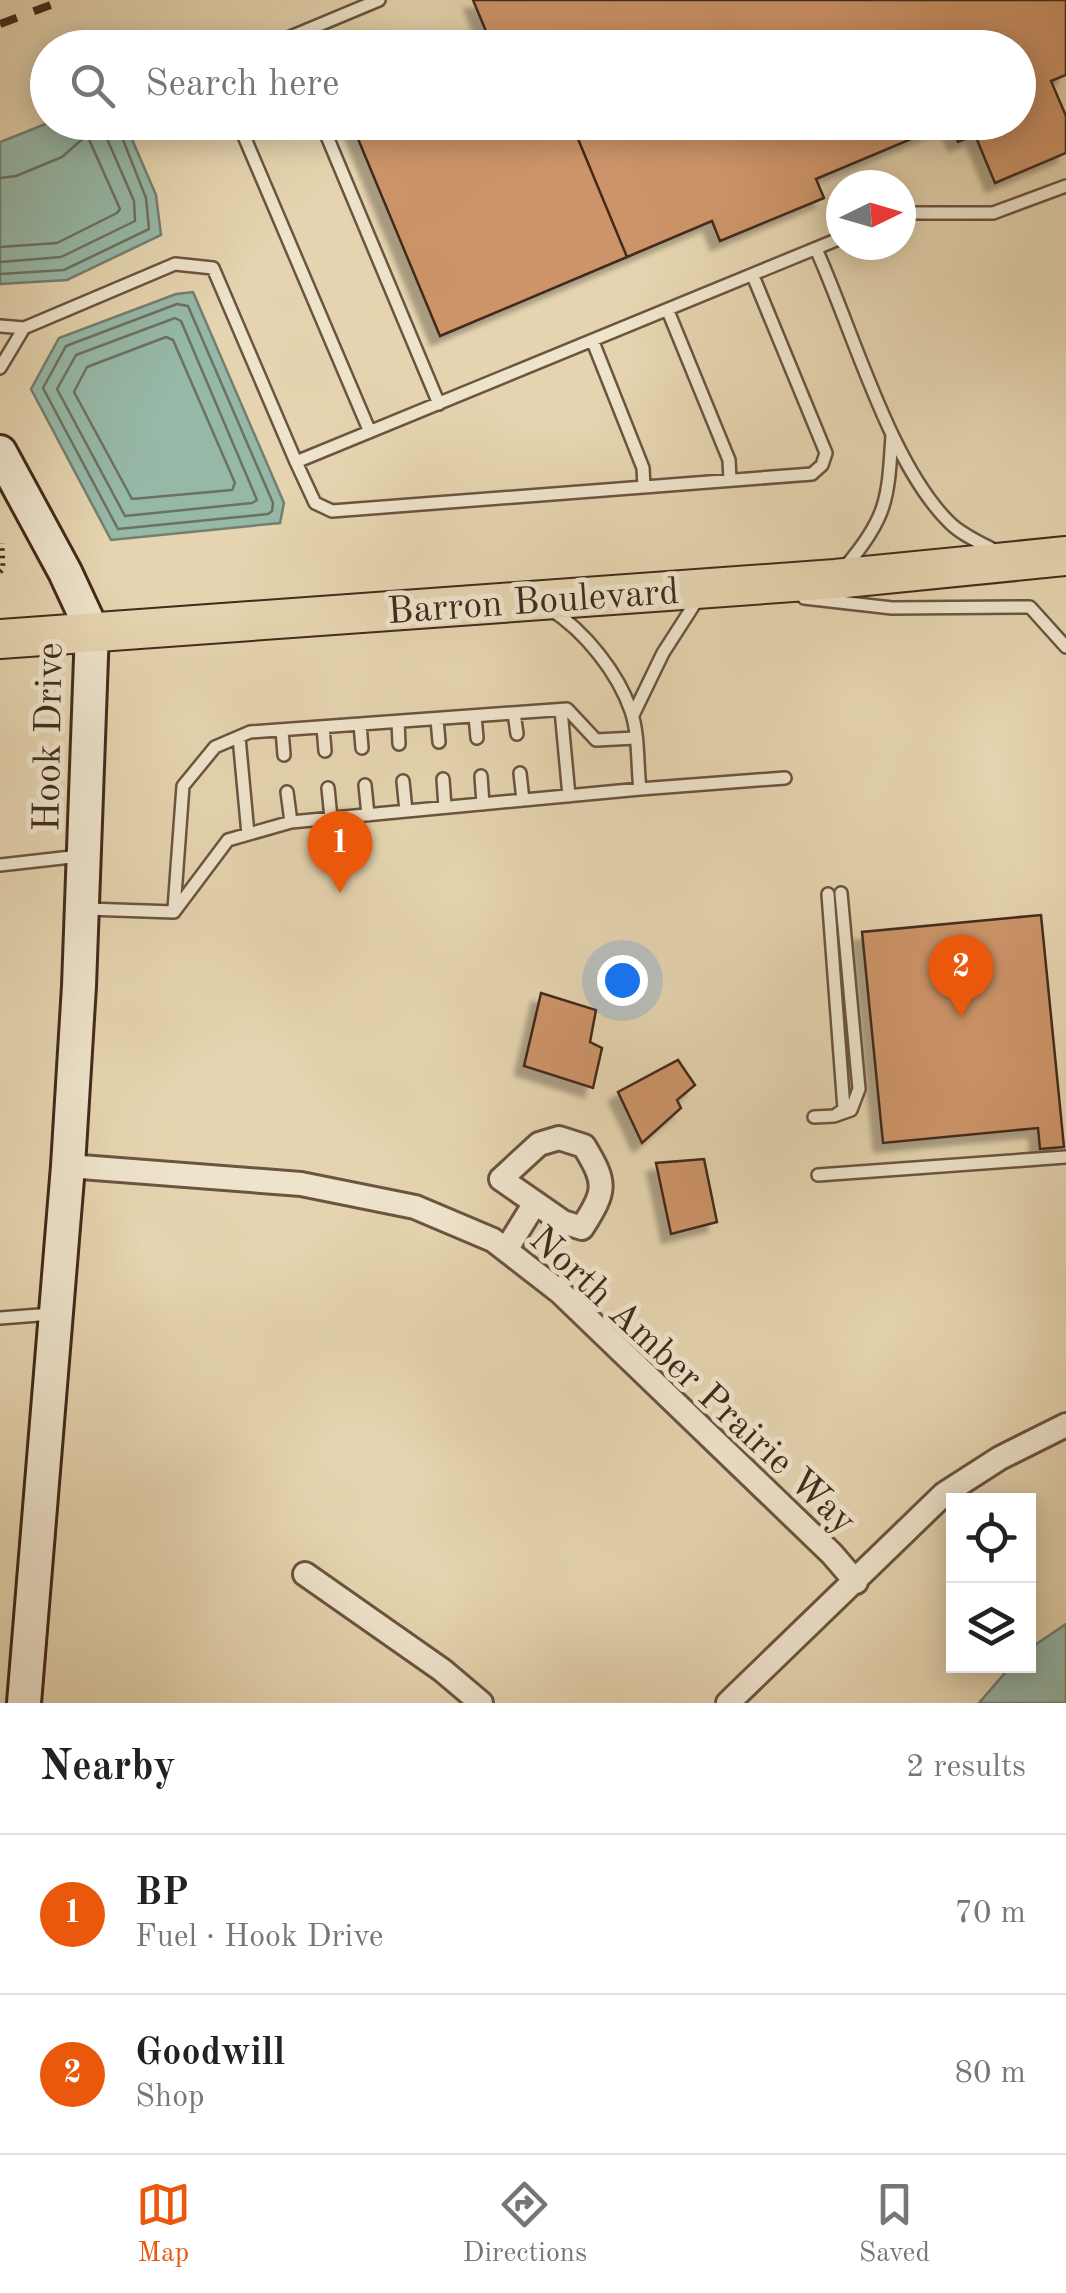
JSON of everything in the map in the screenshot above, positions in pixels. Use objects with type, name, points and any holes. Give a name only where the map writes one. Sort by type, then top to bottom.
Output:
[{"type":"main road","name":"Barron Boulevard","points":[[0,639],[835,579],[1066,556]]},
{"type":"street","name":"Hook Drive","points":[[0,452],[66,572],[92,630],[68,1166],[24,1703]]},
{"type":"street","points":[[559,1138],[584,1146],[601,1174],[599,1201],[582,1228],[563,1222],[534,1203],[500,1180],[538,1144],[559,1138]]},
{"type":"street","name":"North Amber Prairie Way","points":[[68,1166],[300,1184],[415,1206],[454,1221],[506,1250],[560,1292],[832,1554],[856,1582]]},
{"type":"street","points":[[506,1250],[534,1203]]},
{"type":"street","points":[[728,1703],[944,1494],[1000,1458],[1066,1426]]},
{"type":"street","points":[[305,1574],[442,1670],[481,1703]]},
{"type":"lane","points":[[316,30],[379,0]]},
{"type":"lane","points":[[246,140],[370,432]]},
{"type":"lane","points":[[329,140],[440,404]]},
{"type":"lane","points":[[916,214],[993,213],[1066,186]]},
{"type":"lane","points":[[296,462],[826,245]]},
{"type":"lane","points":[[816,249],[892,434],[930,500],[952,526],[1017,563]]},
{"type":"lane","points":[[0,326],[24,328],[175,264],[213,268],[314,504],[332,511],[812,474],[822,465],[826,452],[753,276]]},
{"type":"lane","points":[[668,312],[730,460],[730,480]]},
{"type":"lane","points":[[0,368],[24,328]]},
{"type":"lane","points":[[593,342],[643,468],[644,487]]},
{"type":"lane","points":[[835,579],[868,540],[888,497],[892,434]]},
{"type":"lane","points":[[633,714],[663,653],[710,588],[892,608],[1030,607],[1066,647]]},
{"type":"lane","points":[[535,600],[560,615],[616,677],[633,714],[640,789]]},
{"type":"lane","points":[[174,912],[184,786],[215,747],[250,732],[567,709],[596,740],[635,738]]},
{"type":"lane","points":[[561,710],[569,796]]},
{"type":"lane","points":[[514,713],[517,734]]},
{"type":"lane","points":[[476,716],[478,738]]},
{"type":"lane","points":[[438,719],[440,742]]},
{"type":"lane","points":[[398,722],[400,744]]},
{"type":"lane","points":[[360,724],[362,748]]},
{"type":"lane","points":[[323,727],[325,751]]},
{"type":"lane","points":[[282,730],[284,755]]},
{"type":"lane","points":[[239,737],[248,834]]},
{"type":"lane","points":[[520,773],[523,800]]},
{"type":"lane","points":[[481,776],[483,804]]},
{"type":"lane","points":[[174,912],[228,840],[291,822],[786,778]]},
{"type":"lane","points":[[443,779],[445,808]]},
{"type":"lane","points":[[403,781],[406,811]]},
{"type":"lane","points":[[365,785],[368,814]]},
{"type":"lane","points":[[328,788],[332,818]]},
{"type":"lane","points":[[288,792],[291,822]]},
{"type":"lane","points":[[0,865],[84,856]]},
{"type":"lane","points":[[814,1117],[851,1110],[858,1089],[835,894]]},
{"type":"lane","points":[[82,909],[174,912]]},
{"type":"lane","points":[[818,1174],[1066,1157]]},
{"type":"lane","points":[[0,1318],[56,1314]]},
{"type":"path","points":[[0,572],[2,543]]},
{"type":"water","points":[[30,130],[30,140],[132,140],[156,195],[161,235],[67,280],[0,284],[0,142]]},
{"type":"water","points":[[193,292],[284,503],[280,523],[111,540],[31,389],[59,338],[176,294]]},
{"type":"water","points":[[1066,1624],[1066,1703],[979,1703],[1005,1673],[1036,1673],[1036,1644]]},
{"type":"building","points":[[473,0],[1066,0],[1066,75],[1051,81],[1066,116],[1066,153],[995,183],[977,140],[1036,140],[1036,30],[486,30]]},
{"type":"building","points":[[358,140],[578,140],[627,257],[440,336]]},
{"type":"building","points":[[578,140],[909,140],[837,170],[826,170],[826,175],[816,179],[824,198],[720,241],[712,221],[627,257]]},
{"type":"building","points":[[1041,915],[1064,1147],[1040,1149],[1038,1128],[883,1143],[862,932]]},
{"type":"building","points":[[541,993],[596,1010],[590,1042],[602,1048],[593,1088],[524,1066]]},
{"type":"building","points":[[678,1060],[695,1085],[677,1100],[681,1108],[642,1143],[618,1092]]},
{"type":"building","points":[[704,1159],[717,1222],[671,1234],[656,1163]]},
{"type":"railway","points":[[0,24],[64,0]]},
{"type":"place","name":"BP","points":[[340,893]]},
{"type":"place","name":"Goodwill","points":[[961,1017]]}]
